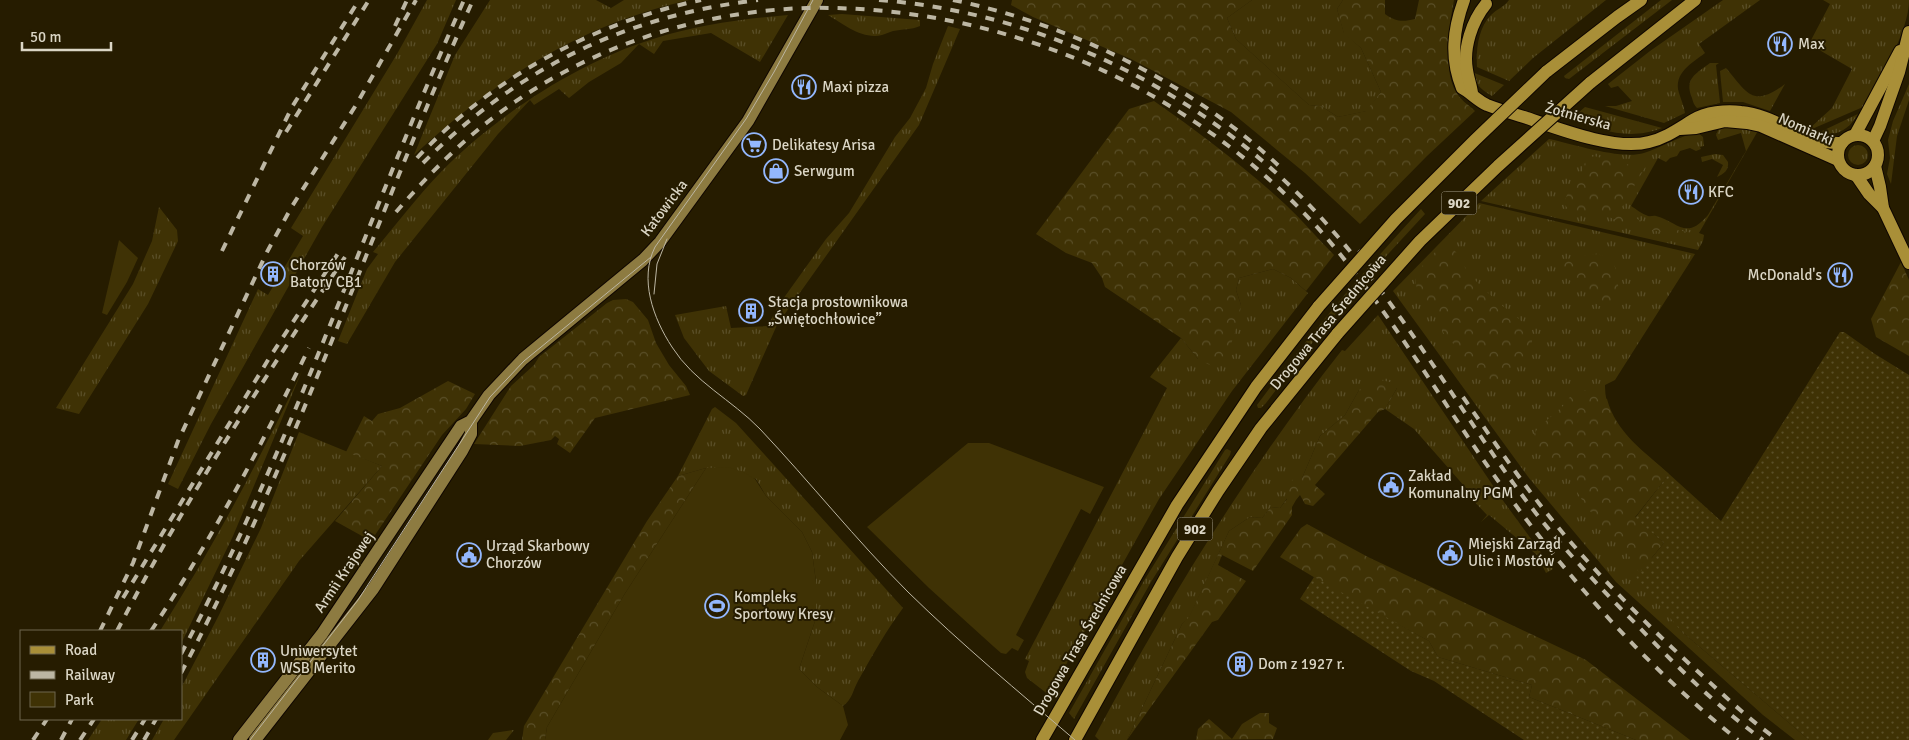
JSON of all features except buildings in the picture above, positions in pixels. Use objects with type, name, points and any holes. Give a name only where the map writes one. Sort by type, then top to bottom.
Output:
[{"type":"main road","name":"Żołnierska","points":[[1464,0],[1453,59],[1462,88],[1486,104],[1559,129],[1616,144],[1642,144],[1680,129],[1696,128],[1725,121],[1763,122]]},
{"type":"main road","points":[[1472,0],[1490,2],[1472,29],[1466,50],[1466,66],[1471,81],[1472,93]]},
{"type":"main road","points":[[1617,17],[1632,0]]},
{"type":"main road","name":"Drogowa Trasa Średnicowa","points":[[1042,740],[1131,582],[1193,480],[1256,387],[1319,306],[1396,219],[1546,72],[1641,0]]},
{"type":"main road","name":"Drogowa Trasa Średnicowa","points":[[1074,740],[1168,573],[1218,491],[1261,428],[1338,333],[1420,241],[1498,166],[1590,82],[1695,0]]},
{"type":"main road","points":[[1682,9],[1701,0]]},
{"type":"main road","points":[[1855,135],[1865,119],[1889,68],[1907,38]]},
{"type":"main road","points":[[1873,141],[1899,72],[1907,38]]},
{"type":"main road","name":"Nomiarki","points":[[1763,122],[1817,140],[1842,142]]},
{"type":"main road","name":"Nomiarki","points":[[1763,122],[1838,160]]},
{"type":"main road","points":[[1855,135],[1862,135],[1873,141],[1877,148],[1878,156],[1873,170],[1856,175],[1846,172],[1838,160],[1838,152],[1842,142],[1848,137],[1855,135]]},
{"type":"main road","points":[[1875,166],[1883,208],[1909,263]]},
{"type":"main road","points":[[1856,175],[1869,194],[1883,208]]},
{"type":"street","name":"Katowicka","points":[[488,395],[523,359],[636,266],[660,242],[748,121],[817,0]]},
{"type":"street","name":"Armii Krajowej","points":[[239,740],[322,634],[459,429],[471,421],[488,395]]},
{"type":"street","name":"Armii Krajowej","points":[[255,740],[373,589],[470,436],[471,421]]},
{"type":"street","points":[[459,429],[470,436]]},
{"type":"street","points":[[385,540],[399,548]]},
{"type":"street","points":[[359,580],[373,589]]},
{"type":"street","points":[[347,597],[362,604]]},
{"type":"green space","points":[[427,0],[456,0],[437,44],[322,227],[211,424],[178,489],[168,484],[258,289],[268,295],[303,236],[291,228],[397,54]]},
{"type":"green space","points":[[490,0],[596,0],[611,8],[624,0],[689,0],[648,11],[611,24],[541,58],[477,102],[414,155],[455,55]]},
{"type":"green space","points":[[1012,0],[1252,0],[1227,18],[1236,39],[1309,105],[1321,106],[1338,117],[1366,111],[1381,92],[1361,48],[1344,34],[1337,9],[1343,0],[1385,0],[1385,14],[1393,19],[1403,21],[1415,19],[1419,0],[1454,0],[1450,22],[1455,23],[1449,60],[1450,78],[1458,95],[1475,111],[1427,156],[1360,224],[1305,173],[1231,112],[1131,59],[1033,17],[1011,5]]},
{"type":"green space","points":[[1252,0],[1343,0],[1337,9],[1344,33],[1361,48],[1381,92],[1367,111],[1338,117],[1321,106],[1309,105],[1236,39],[1227,18]]},
{"type":"green space","points":[[1509,0],[1606,0],[1533,58],[1509,81],[1477,67],[1477,60],[1479,40],[1483,26],[1491,15]]},
{"type":"green space","points":[[1661,0],[1672,0],[1569,79],[1565,78],[1564,76]]},
{"type":"green space","points":[[1723,0],[1760,0],[1699,44],[1705,53],[1685,69],[1679,80],[1679,93],[1685,113],[1664,123],[1605,106],[1616,106],[1632,101],[1618,86],[1611,88],[1608,84],[1650,51]]},
{"type":"green space","points":[[1823,0],[1909,0],[1908,13],[1899,41],[1865,109],[1863,107],[1812,129],[1810,128],[1832,108],[1852,69],[1809,44],[1830,4]]},
{"type":"green space","points":[[842,14],[920,20],[920,26],[882,35],[868,35],[847,27],[828,15]]},
{"type":"green space","points":[[788,15],[760,62],[711,33],[663,41],[654,54],[639,44],[686,30],[720,23]]},
{"type":"green space","points":[[948,26],[960,29],[919,125],[777,325],[746,395],[743,396],[709,371],[684,338],[675,315],[726,306],[731,328],[768,326],[778,306],[826,239],[849,213],[895,137],[910,118],[926,88]]},
{"type":"green space","points":[[639,44],[621,63],[589,82],[569,98],[559,89],[534,105],[530,100],[498,134],[395,262],[347,344],[338,341],[367,269],[378,254],[373,252],[440,173],[462,152],[511,112],[539,94],[567,77],[596,62]]},
{"type":"green space","points":[[1710,63],[1719,63],[1716,65],[1720,103],[1697,108],[1690,91],[1690,81]]},
{"type":"green space","points":[[1726,68],[1740,85],[1752,95],[1765,95],[1785,84],[1770,111],[1743,102],[1723,102],[1720,71]]},
{"type":"green space","points":[[1472,72],[1504,85],[1492,96],[1479,86]]},
{"type":"green space","points":[[1909,84],[1909,100],[1897,136],[1891,184],[1887,174],[1890,158],[1888,140],[1893,121]]},
{"type":"green space","points":[[1154,101],[1255,177],[1292,211],[1334,255],[1306,291],[1291,278],[1273,269],[1239,278],[1236,290],[1241,305],[1239,318],[1230,348],[1216,368],[1198,359],[1181,338],[1105,287],[1102,278],[1092,263],[1066,253],[1036,234],[1129,109]]},
{"type":"green space","points":[[1585,107],[1662,128],[1650,132],[1627,134],[1616,133],[1570,120]]},
{"type":"green space","points":[[1858,114],[1851,124],[1842,131],[1832,134],[1820,132]]},
{"type":"green space","points":[[1720,126],[1759,129],[1699,233],[1704,235],[1698,250],[1481,201],[1549,139],[1610,153],[1634,155],[1644,153],[1684,136],[1698,133],[1703,137],[1704,146],[1696,151],[1690,148],[1680,151],[1677,156],[1670,158],[1666,162],[1658,158],[1631,206],[1646,215],[1656,216],[1682,228],[1694,227],[1708,215],[1746,151],[1741,133],[1718,140],[1716,135]]},
{"type":"green space","points":[[1854,145],[1862,145],[1868,151],[1868,159],[1862,165],[1854,165],[1848,159],[1848,151]]},
{"type":"green space","points":[[1715,154],[1723,155],[1728,162],[1726,171],[1717,177],[1723,165],[1712,159],[1702,162],[1701,157]]},
{"type":"green space","points":[[1594,156],[1634,166],[1641,166],[1650,159],[1619,212],[1655,226],[1704,235],[1686,239],[1619,221],[1596,212],[1578,213],[1569,210],[1565,205],[1568,193],[1579,178],[1585,163]]},
{"type":"green space","points":[[1479,203],[1695,254],[1615,380],[1605,385],[1606,400],[1611,413],[1626,436],[1669,474],[1635,517],[1681,631],[1809,740],[1795,740],[1763,715],[1616,582],[1529,478],[1393,291]]},
{"type":"green space","points":[[159,207],[177,230],[178,241],[148,304],[79,414],[56,408],[133,284],[152,241]]},
{"type":"green space","points":[[1421,209],[1425,214],[1366,278],[1323,329],[1266,403],[1261,408],[1258,408],[1257,405],[1276,379],[1316,329]]},
{"type":"green space","points":[[119,240],[138,258],[127,282],[107,315],[102,313]]},
{"type":"green space","points":[[1445,246],[1458,254],[1471,276],[1528,328],[1532,340],[1529,351],[1515,367],[1499,379],[1491,380],[1475,371],[1444,334],[1433,308],[1417,291],[1415,276],[1417,272],[1434,253]]},
{"type":"green space","points":[[1598,254],[1610,259],[1615,267],[1619,291],[1614,304],[1608,308],[1595,303],[1585,289],[1567,278],[1562,270],[1564,260]]},
{"type":"green space","points":[[1901,262],[1909,280],[1909,356],[1876,337],[1871,319]]},
{"type":"green space","points":[[1273,269],[1291,278],[1308,293],[1232,391],[1159,499],[1049,695],[1027,678],[1025,672],[1029,661],[1025,659],[1167,388],[1150,377],[1181,338],[1198,359],[1241,305],[1236,290],[1239,278]]},
{"type":"green space","points":[[626,299],[633,302],[648,320],[656,343],[669,365],[686,386],[690,395],[595,418],[570,453],[557,444],[559,439],[555,436],[551,440],[520,446],[474,444],[511,386],[534,365],[539,357],[607,303],[613,300]]},
{"type":"green space","points":[[1378,315],[1504,502],[1553,569],[1546,573],[1537,555],[1489,515],[1481,522],[1487,515],[1471,498],[1473,496],[1414,429],[1385,409],[1397,388],[1359,390],[1345,415],[1320,436],[1302,478],[1280,508],[1271,507],[1262,518],[1250,517],[1229,531],[1189,618],[1182,624],[1127,740],[1099,740],[1095,736],[1151,635],[1241,490],[1273,443],[1342,350],[1345,351]]},
{"type":"green space","points":[[1840,332],[1844,332],[1909,375],[1909,740],[1809,740],[1681,631],[1636,577],[1664,543],[1635,518],[1669,474],[1721,521]]},
{"type":"green space","points":[[302,371],[233,536],[182,642],[182,630],[161,630],[235,503]]},
{"type":"green space","points":[[1376,379],[1390,382],[1397,388],[1385,409],[1378,412],[1315,485],[1325,494],[1313,506],[1305,504],[1300,495],[1292,507],[1292,515],[1253,571],[1222,555],[1218,565],[1246,581],[1218,620],[1212,622],[1127,740],[1182,624],[1189,617],[1229,531],[1250,517],[1262,518],[1271,507],[1280,508],[1287,499],[1286,486],[1295,478],[1302,478],[1320,436],[1345,415],[1359,390]]},
{"type":"green space","points":[[448,381],[475,394],[466,409],[442,435],[371,541],[335,521],[382,466],[346,452],[364,416],[372,421],[378,414],[400,408]]},
{"type":"green space","points":[[1587,390],[1607,399],[1611,411],[1624,432],[1669,474],[1635,517],[1664,543],[1639,573],[1622,544],[1610,535],[1585,505],[1566,473],[1559,466],[1542,456],[1535,445],[1534,434],[1538,428],[1563,406],[1573,393]]},
{"type":"green space","points":[[715,407],[736,423],[903,608],[874,653],[850,698],[843,706],[817,687],[799,669],[816,618],[816,582],[812,552],[802,532],[766,496],[756,479],[706,468],[678,476],[712,409]]},
{"type":"green space","points":[[299,432],[382,466],[299,561],[174,740],[152,740],[163,720],[182,720],[182,686],[261,528]]},
{"type":"green space","points":[[968,443],[989,443],[1104,487],[1090,514],[1081,509],[1016,635],[1024,640],[1018,651],[1012,648],[1006,654],[1001,653],[929,588],[867,527]]},
{"type":"green space","points":[[1227,449],[1231,451],[1230,455],[1151,582],[1074,719],[1069,713],[1145,579]]},
{"type":"green space","name":"Kompleks Sportowy Kresy","points":[[728,467],[743,472],[755,479],[766,496],[802,532],[812,552],[816,582],[816,618],[799,669],[817,687],[843,706],[848,725],[840,740],[545,740],[547,727],[624,595],[706,468]]},
{"type":"green space","points":[[706,468],[624,595],[547,727],[545,740],[522,740],[524,726],[647,521],[678,476]]},
{"type":"green space","points":[[1307,524],[1368,557],[1586,660],[1690,740],[1636,740],[1529,697],[1532,685],[1438,657],[1429,641],[1344,595],[1280,557],[1301,528]]},
{"type":"green space","points":[[1314,577],[1429,641],[1438,657],[1532,685],[1529,697],[1636,740],[1524,740],[1434,681],[1411,671],[1300,599]]},
{"type":"green space","points":[[1260,713],[1269,713],[1269,723],[1277,728],[1273,739],[1196,740],[1198,729],[1209,719],[1232,739],[1242,724]]},
{"type":"green space","points":[[101,720],[138,720],[126,740],[88,740]]},
{"type":"green space","points":[[514,730],[506,740],[488,740],[493,733]]},
{"type":"tram line","points":[[813,0],[746,119],[655,247],[650,259],[648,272],[648,285],[654,311],[665,336],[691,371],[760,429],[908,592],[969,649],[1075,740]]},
{"type":"tram line","points":[[654,294],[657,264],[667,239]]},
{"type":"tram line","points":[[250,740],[358,600],[490,397],[524,361],[651,257]]},
{"type":"railway","points":[[222,251],[292,107],[359,0]]},
{"type":"railway","points":[[286,132],[369,0]]},
{"type":"railway","points":[[395,26],[407,0]]},
{"type":"railway","points":[[100,630],[133,563],[178,441],[267,252],[291,208],[356,105],[416,0]]},
{"type":"railway","points":[[182,652],[259,494],[464,0]]},
{"type":"railway","points":[[182,671],[261,508],[298,423],[436,84],[473,0]]},
{"type":"railway","points":[[417,158],[478,102],[512,78],[547,57],[622,23],[661,10],[701,0]]},
{"type":"railway","points":[[423,163],[459,129],[497,100],[536,74],[576,52],[619,34],[663,19],[709,8],[758,0]]},
{"type":"railway","points":[[879,0],[943,8],[1006,23],[1068,44],[1128,71],[1185,104],[1238,141],[1287,183],[1332,230],[1356,259],[1401,318],[1521,494],[1569,553],[1603,591],[1683,672],[1730,714],[1763,740]]},
{"type":"railway","points":[[953,0],[998,11],[1042,25],[1128,61],[1208,109],[1280,167]]},
{"type":"railway","points":[[396,212],[435,169],[463,142],[509,106],[542,84],[577,65],[613,49],[650,35],[689,24],[728,16],[807,8],[880,11],[952,21],[1023,39],[1091,65],[1156,98],[1217,137],[1274,184],[1325,236],[1399,334],[1490,470],[1564,567],[1618,629],[1676,687],[1738,740]]},
{"type":"railway","points":[[1359,250],[1383,282]]},
{"type":"railway","points":[[123,598],[268,360],[339,252]]},
{"type":"railway","points":[[118,630],[197,488],[345,257]]},
{"type":"railway","points":[[152,630],[235,493],[309,348]]},
{"type":"railway","points":[[1463,397],[1536,499],[1596,570],[1631,608],[1686,661],[1741,711],[1778,740]]},
{"type":"railway","points":[[33,740],[46,720]]},
{"type":"railway","points":[[61,740],[71,720]]},
{"type":"railway","points":[[80,740],[93,720]]},
{"type":"railway","points":[[132,740],[144,720]]},
{"type":"railway","points":[[144,740],[155,720]]},
{"type":"place","name":"Max","points":[[1780,44]]},
{"type":"place","name":"Maxi pizza","points":[[804,87]]},
{"type":"place","name":"Delikatesy Arisa","points":[[754,145]]},
{"type":"place","name":"Serwgum","points":[[776,171]]},
{"type":"place","name":"KFC","points":[[1691,192]]},
{"type":"place","name":"Chorzów Batory CB1","points":[[273,274]]},
{"type":"place","name":"McDonald's","points":[[1840,275]]},
{"type":"place","name":"Stacja prostownikowa „Świętochłowice”","points":[[751,311]]},
{"type":"place","name":"Zakład Komunalny PGM","points":[[1391,485]]},
{"type":"place","name":"Miejski Zarząd Ulic i Mostów","points":[[1450,553]]},
{"type":"place","name":"Urząd Skarbowy Chorzów","points":[[469,555]]},
{"type":"place","name":"Kompleks Sportowy Kresy","points":[[717,606]]},
{"type":"place","name":"Uniwersytet WSB Merito","points":[[263,660]]},
{"type":"place","name":"Dom z 1927 r.","points":[[1240,664]]}]
